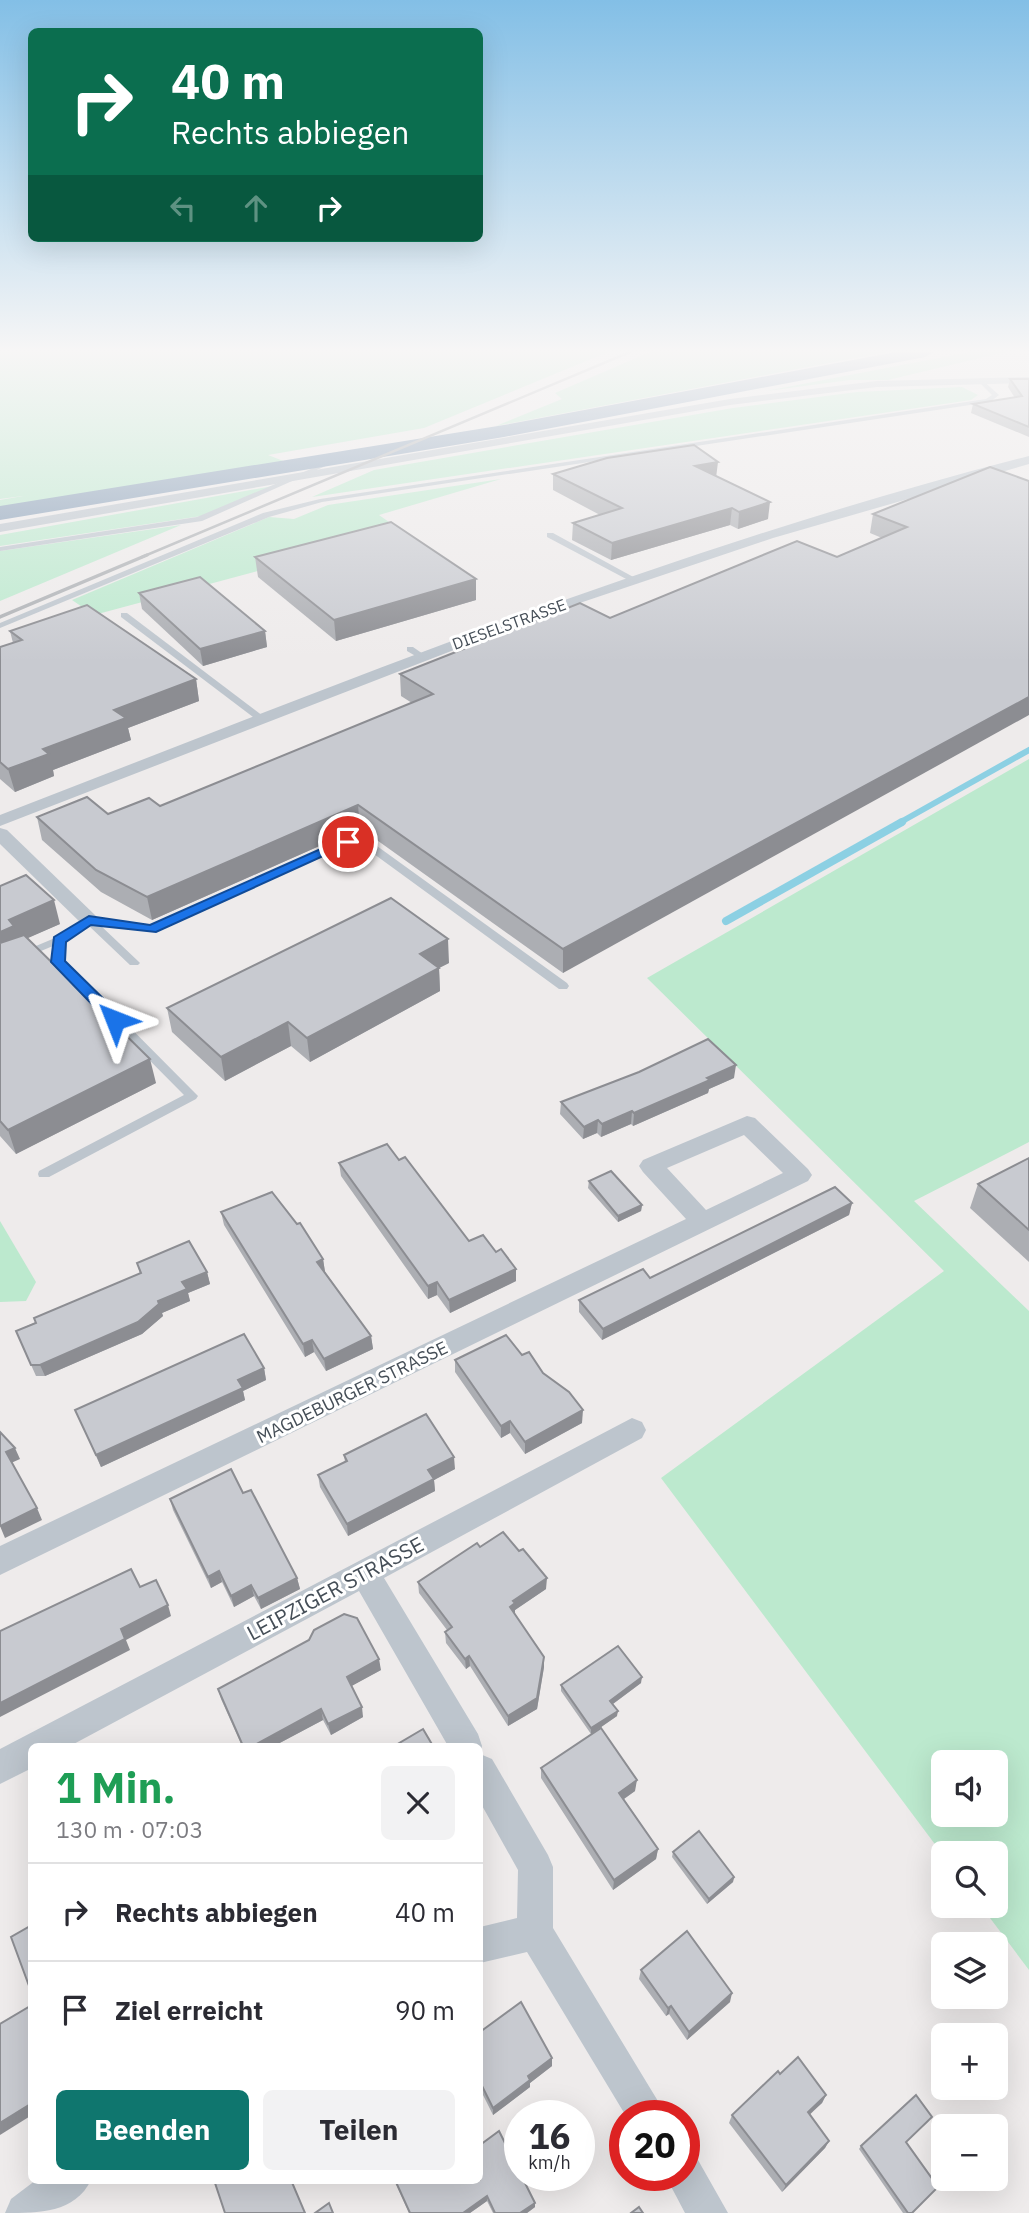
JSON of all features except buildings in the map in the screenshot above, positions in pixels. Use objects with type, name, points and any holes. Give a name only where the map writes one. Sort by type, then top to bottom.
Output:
[{"type":"highway","points":[[0,513],[357,455]]},
{"type":"street","points":[[0,528],[419,455]]},
{"type":"street","name":"DIESELSTRASSE","points":[[0,821],[416,653],[768,535],[1029,460]]},
{"type":"street","points":[[0,834],[89,920]]},
{"type":"street","name":"MAGDEBURGER STRASSE","points":[[0,1561],[703,1222],[800,1175],[747,1124],[651,1166],[703,1222]]},
{"type":"street","name":"LEIPZIGER STRASSE","points":[[44,1743],[632,1430]]},
{"type":"street","points":[[364,1572],[464,1743]]},
{"type":"street","points":[[0,1767],[28,1752]]},
{"type":"street","points":[[483,1775],[536,1867],[535,1932],[638,2100]]},
{"type":"street","points":[[483,1944],[535,1932]]},
{"type":"street","points":[[25,2213],[65,2184]]},
{"type":"street","points":[[694,2191],[708,2213]]},
{"type":"lane","points":[[0,549],[199,519],[346,455]]},
{"type":"lane","points":[[0,626],[267,515],[322,500],[623,455]]},
{"type":"lane","points":[[550,535],[634,579]]},
{"type":"lane","points":[[124,615],[260,718]]},
{"type":"lane","points":[[0,965],[59,940],[89,920],[151,929],[348,842],[366,844],[563,986]]},
{"type":"lane","points":[[89,920],[134,963]]},
{"type":"lane","points":[[44,1174],[192,1096],[58,962],[59,940]]},
{"type":"green space","points":[[0,455],[269,455],[286,462],[0,508],[0,500],[23,496],[0,499]]},
{"type":"green space","points":[[459,455],[595,455],[312,497],[374,470]]},
{"type":"green space","points":[[501,479],[379,515],[403,532],[94,615],[72,600],[269,517],[294,519],[328,505]]},
{"type":"green space","points":[[273,486],[202,516],[0,546],[0,535]]},
{"type":"green space","points":[[181,525],[0,601],[0,551]]},
{"type":"green space","points":[[1029,759],[1029,1142],[914,1201],[1029,1311],[1029,1970],[1008,1942],[1008,1932],[1000,1932],[990,1918],[1008,1918],[1008,1841],[933,1841],[661,1478],[944,1271],[647,978]]},
{"type":"green space","points":[[0,1221],[36,1282],[26,1301],[0,1302]]},
{"type":"waterway","points":[[899,823],[1029,750]]},
{"type":"waterway","points":[[726,921],[902,822]]},
{"type":"railway","points":[[142,557],[384,455]]},
{"type":"railway","points":[[0,617],[147,555]]},
{"type":"route","points":[[115,1020],[58,962],[59,940],[89,920],[151,929],[348,842]]}]
